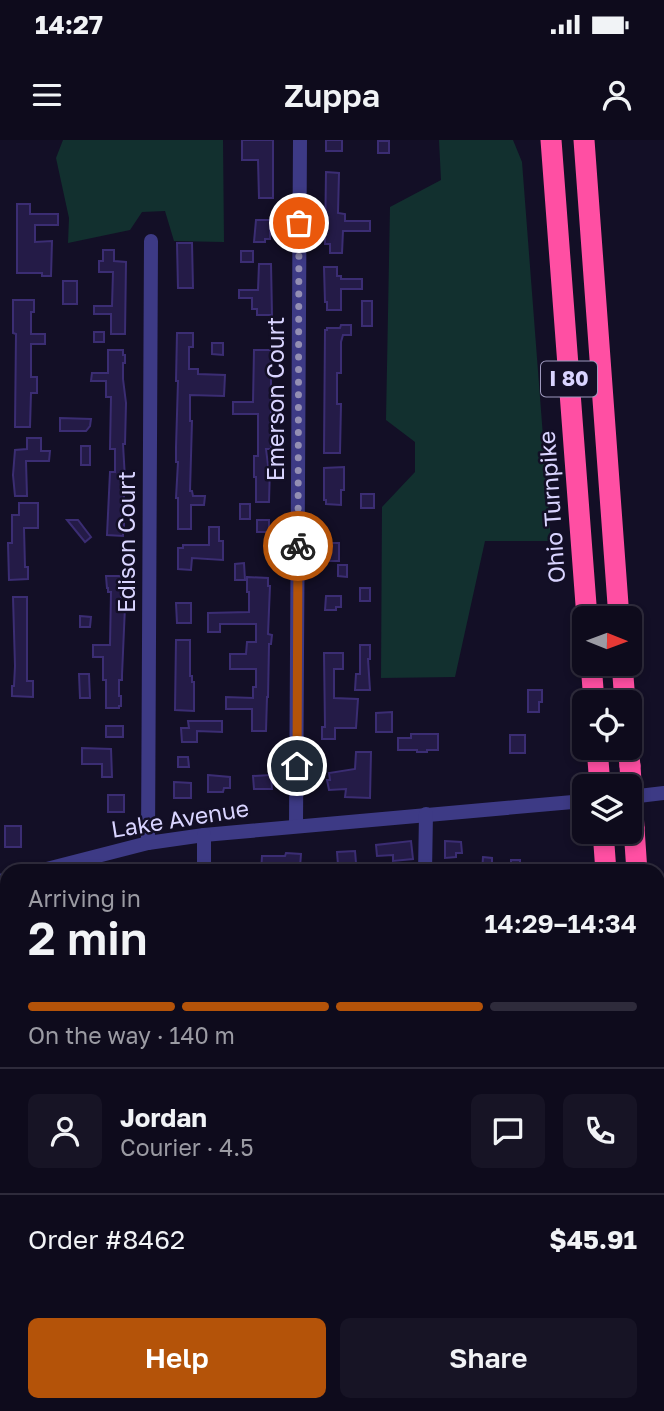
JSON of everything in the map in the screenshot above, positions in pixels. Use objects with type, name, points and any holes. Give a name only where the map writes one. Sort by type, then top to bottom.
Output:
[{"type":"highway","name":"Ohio Turnpike","points":[[551,140],[586,606]]},
{"type":"highway","name":"I 80","points":[[584,140],[618,606]]},
{"type":"highway","points":[[629,760],[636,864]]},
{"type":"highway","points":[[604,844],[605,864]]},
{"type":"street","name":"Emerson Court","points":[[296,825],[300,140]]},
{"type":"street","name":"Edison Court","points":[[148,843],[151,241]]},
{"type":"street","points":[[642,796],[664,793]]},
{"type":"street","name":"Lake Avenue","points":[[71,864],[148,843],[204,835],[572,802]]},
{"type":"street","points":[[425,864],[426,814]]},
{"type":"street","points":[[204,835],[204,864]]},
{"type":"green space","points":[[63,140],[223,140],[224,242],[174,241],[165,211],[142,212],[130,230],[68,243],[69,218],[56,158]]},
{"type":"green space","points":[[439,140],[513,140],[522,162],[551,541],[485,541],[455,677],[381,678],[382,507],[415,472],[415,442],[386,420],[390,207],[441,180]]},
{"type":"building","points":[[242,140],[273,140],[273,198],[259,198],[258,160],[242,160]]},
{"type":"building","points":[[326,140],[342,140],[342,151],[326,151]]},
{"type":"building","points":[[378,141],[389,141],[389,153],[378,153]]},
{"type":"building","points":[[326,172],[339,173],[338,213],[345,214],[345,221],[370,221],[370,231],[343,231],[342,253],[330,253],[330,244],[325,244]]},
{"type":"building","points":[[17,204],[30,204],[30,214],[58,214],[58,225],[35,225],[35,242],[52,241],[51,276],[42,276],[42,273],[17,273]]},
{"type":"building","points":[[256,220],[270,220],[270,239],[265,239],[265,242],[254,242]]},
{"type":"building","points":[[177,243],[192,243],[193,288],[178,288]]},
{"type":"building","points":[[103,250],[114,250],[114,261],[126,262],[125,334],[111,334],[111,314],[94,314],[94,306],[112,306],[113,272],[99,272]]},
{"type":"building","points":[[241,251],[253,251],[253,262],[241,262]]},
{"type":"building","points":[[259,264],[271,264],[272,315],[257,315],[257,309],[252,309],[252,298],[239,298],[239,290],[258,290]]},
{"type":"building","points":[[324,267],[337,267],[337,276],[341,276],[341,279],[362,279],[362,289],[341,289],[341,310],[327,310]]},
{"type":"building","points":[[63,281],[77,281],[77,304],[63,304]]},
{"type":"building","points":[[13,300],[34,300],[31,334],[45,334],[45,344],[31,344],[31,377],[37,377],[37,393],[31,393],[30,427],[15,427],[16,334],[13,333]]},
{"type":"building","points":[[362,301],[372,301],[372,326],[362,326]]},
{"type":"building","points":[[341,325],[351,325],[351,335],[343,335],[341,373],[337,373],[337,404],[341,404],[340,453],[324,453],[325,330],[340,328]]},
{"type":"building","points":[[94,332],[104,332],[104,342],[94,342]]},
{"type":"building","points":[[177,333],[193,333],[193,347],[189,347],[189,369],[198,369],[198,374],[225,375],[224,396],[190,395],[190,491],[193,496],[205,496],[204,505],[191,505],[191,529],[178,529]]},
{"type":"building","points":[[212,343],[223,343],[223,355],[212,354]]},
{"type":"building","points":[[108,350],[123,350],[125,355],[123,536],[107,535],[110,472],[115,472],[115,449],[110,449],[111,397],[106,397],[106,381],[91,381],[92,373],[108,373]]},
{"type":"building","points":[[254,350],[271,350],[271,449],[266,449],[270,465],[269,502],[256,502],[254,456],[258,456],[258,414],[233,414],[233,402],[253,402]]},
{"type":"building","points":[[60,418],[91,419],[90,426],[86,431],[60,431]]},
{"type":"building","points":[[27,438],[41,438],[41,451],[50,451],[49,461],[26,461],[27,496],[15,496],[15,450],[27,449]]},
{"type":"building","points":[[81,446],[90,446],[90,465],[81,465]]},
{"type":"building","points":[[344,467],[341,505],[326,504],[324,468]]},
{"type":"building","points":[[361,494],[374,494],[374,508],[361,508]]},
{"type":"building","points":[[19,503],[38,503],[38,528],[24,528],[28,579],[9,580],[8,543],[12,543],[12,515],[19,515]]},
{"type":"building","points":[[240,504],[250,504],[250,519],[240,519]]},
{"type":"building","points":[[67,520],[78,520],[91,537],[85,542]]},
{"type":"building","points":[[257,520],[269,520],[269,532],[257,532]]},
{"type":"building","points":[[209,527],[219,527],[219,541],[223,541],[223,560],[192,558],[191,570],[178,569],[178,548],[183,548],[183,545],[209,545]]},
{"type":"building","points":[[328,543],[339,543],[339,561],[328,561]]},
{"type":"building","points":[[244,563],[245,580],[235,580],[235,564]]},
{"type":"building","points":[[338,565],[347,565],[347,577],[338,576]]},
{"type":"building","points":[[106,576],[124,576],[124,587],[121,587],[121,606],[125,606],[119,708],[106,708],[103,657],[93,657],[93,645],[110,645],[111,592],[108,592]]},
{"type":"building","points":[[247,577],[268,578],[270,586],[268,634],[272,635],[269,644],[266,731],[252,731],[252,709],[226,709],[226,697],[253,698],[256,669],[230,669],[230,654],[246,654],[247,642],[256,642],[256,624],[220,624],[220,632],[208,632],[208,613],[249,612]]},
{"type":"building","points":[[360,588],[370,588],[370,601],[360,601]]},
{"type":"building","points":[[326,596],[341,596],[341,607],[325,610]]},
{"type":"building","points":[[13,597],[27,597],[27,681],[33,681],[33,697],[12,696],[15,666]]},
{"type":"building","points":[[176,603],[191,603],[191,623],[177,623]]},
{"type":"building","points":[[80,616],[91,617],[90,627],[80,627]]},
{"type":"building","points":[[176,640],[190,640],[194,711],[175,710]]},
{"type":"building","points":[[360,645],[370,645],[370,690],[355,690],[356,674],[360,674]]},
{"type":"building","points":[[324,653],[343,653],[343,669],[334,669],[334,698],[358,699],[356,728],[335,728],[335,739],[322,739],[322,727],[325,727]]},
{"type":"building","points":[[79,674],[89,674],[90,698],[80,698]]},
{"type":"building","points":[[528,690],[542,690],[539,712],[528,712]]},
{"type":"building","points":[[392,712],[392,732],[376,732],[376,713]]},
{"type":"building","points":[[188,721],[222,721],[222,732],[197,731],[197,742],[182,742],[181,728],[189,728]]},
{"type":"building","points":[[106,726],[123,726],[123,737],[106,737]]},
{"type":"building","points":[[411,734],[438,734],[438,750],[398,750],[398,738],[411,738]]},
{"type":"building","points":[[510,735],[525,735],[525,753],[510,753]]},
{"type":"building","points":[[82,748],[111,749],[112,777],[102,777],[102,764],[82,764]]},
{"type":"building","points":[[356,752],[371,752],[370,798],[345,797],[346,789],[329,790],[329,773],[355,769]]},
{"type":"building","points":[[178,757],[188,757],[189,767],[178,767]]},
{"type":"building","points":[[208,775],[230,777],[230,788],[224,788],[223,792],[208,792]]},
{"type":"building","points":[[271,775],[272,789],[254,789],[253,776]]},
{"type":"building","points":[[174,782],[191,783],[191,798],[174,798]]},
{"type":"building","points":[[108,795],[124,795],[124,812],[108,812]]},
{"type":"building","points":[[5,826],[21,826],[21,847],[5,847]]},
{"type":"building","points":[[411,841],[413,859],[393,861],[393,855],[377,856],[376,845]]},
{"type":"building","points":[[445,841],[461,842],[462,853],[456,853],[456,857],[445,858]]},
{"type":"building","points":[[355,851],[356,863],[338,864],[337,852]]},
{"type":"building","points":[[286,853],[301,854],[300,864],[262,864],[262,856],[285,856]]},
{"type":"building","points":[[483,857],[492,858],[492,864],[483,864]]},
{"type":"building","points":[[511,860],[520,860],[520,864],[511,864]]},
{"type":"way so far","points":[[298,546],[299,223]]},
{"type":"route","points":[[297,766],[298,546]]}]
